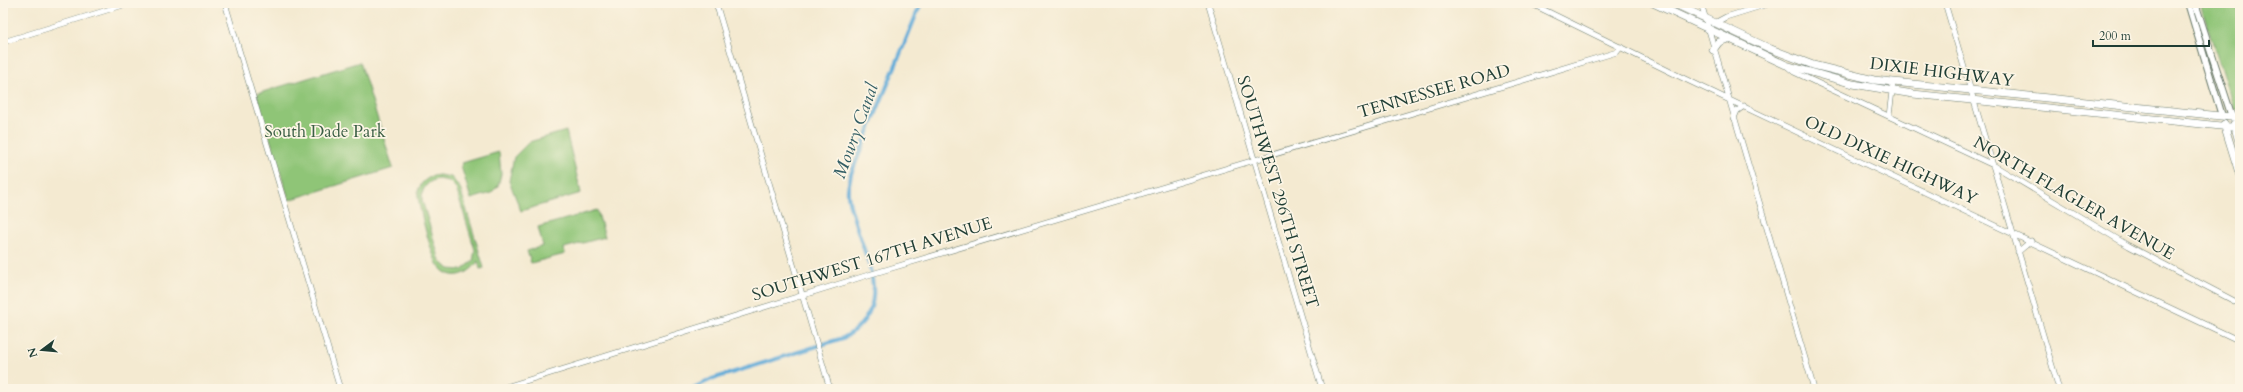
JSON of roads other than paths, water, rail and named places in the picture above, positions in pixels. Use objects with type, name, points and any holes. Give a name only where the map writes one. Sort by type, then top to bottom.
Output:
[{"type":"highway","points":[[1653,3],[1786,66],[1853,84],[1893,92],[2237,128]]},
{"type":"highway","points":[[1662,3],[1691,16],[1702,12]]},
{"type":"highway","name":"DIXIE HIGHWAY","points":[[1673,3],[1702,12],[1715,23],[1771,50],[1807,63],[1853,76],[1893,83],[1971,92],[2240,118]]},
{"type":"highway","points":[[1713,50],[1719,42],[1728,39]]},
{"type":"highway","points":[[2059,110],[2060,101]]},
{"type":"highway","points":[[2222,116],[2240,176]]},
{"type":"highway","points":[[2232,118],[2237,128],[2240,144]]},
{"type":"main road","points":[[2188,3],[2222,116]]},
{"type":"main road","points":[[2195,3],[2232,118]]},
{"type":"main road","points":[[2194,24],[2201,22]]},
{"type":"main road","points":[[2206,63],[2214,61]]},
{"type":"street","points":[[3,42],[130,3]]},
{"type":"street","points":[[225,3],[340,389]]},
{"type":"street","points":[[716,3],[830,389]]},
{"type":"street","name":"SOUTHWEST 296TH STREET","points":[[1208,3],[1322,389]]},
{"type":"street","name":"OLD DIXIE HIGHWAY","points":[[1530,3],[1728,99],[2240,341]]},
{"type":"street","points":[[1708,29],[1726,17],[1771,3]]},
{"type":"street","points":[[1945,3],[2059,389]]},
{"type":"street","points":[[1702,12],[1814,389]]},
{"type":"street","name":"TENNESSEE ROAD","points":[[1254,159],[1552,72],[1617,52],[1621,47]]},
{"type":"street","name":"NORTH FLAGLER AVENUE","points":[[1786,66],[1794,72],[1993,165],[2129,246],[2240,304]]},
{"type":"street","points":[[1889,116],[1893,83]]},
{"type":"street","points":[[1734,119],[1737,111],[1744,106]]},
{"type":"street","name":"SOUTHWEST 167TH AVENUE","points":[[499,389],[801,295],[1254,159]]},
{"type":"street","points":[[2018,252],[2031,242]]},
{"type":"waterway","name":"Mowry Canal","points":[[691,389],[712,379],[843,338],[859,326],[868,313],[873,299],[873,284],[870,268],[850,204],[848,189],[851,174],[921,3]]},
{"type":"park label","name":"South Dade Park","points":[[325,131]]}]
